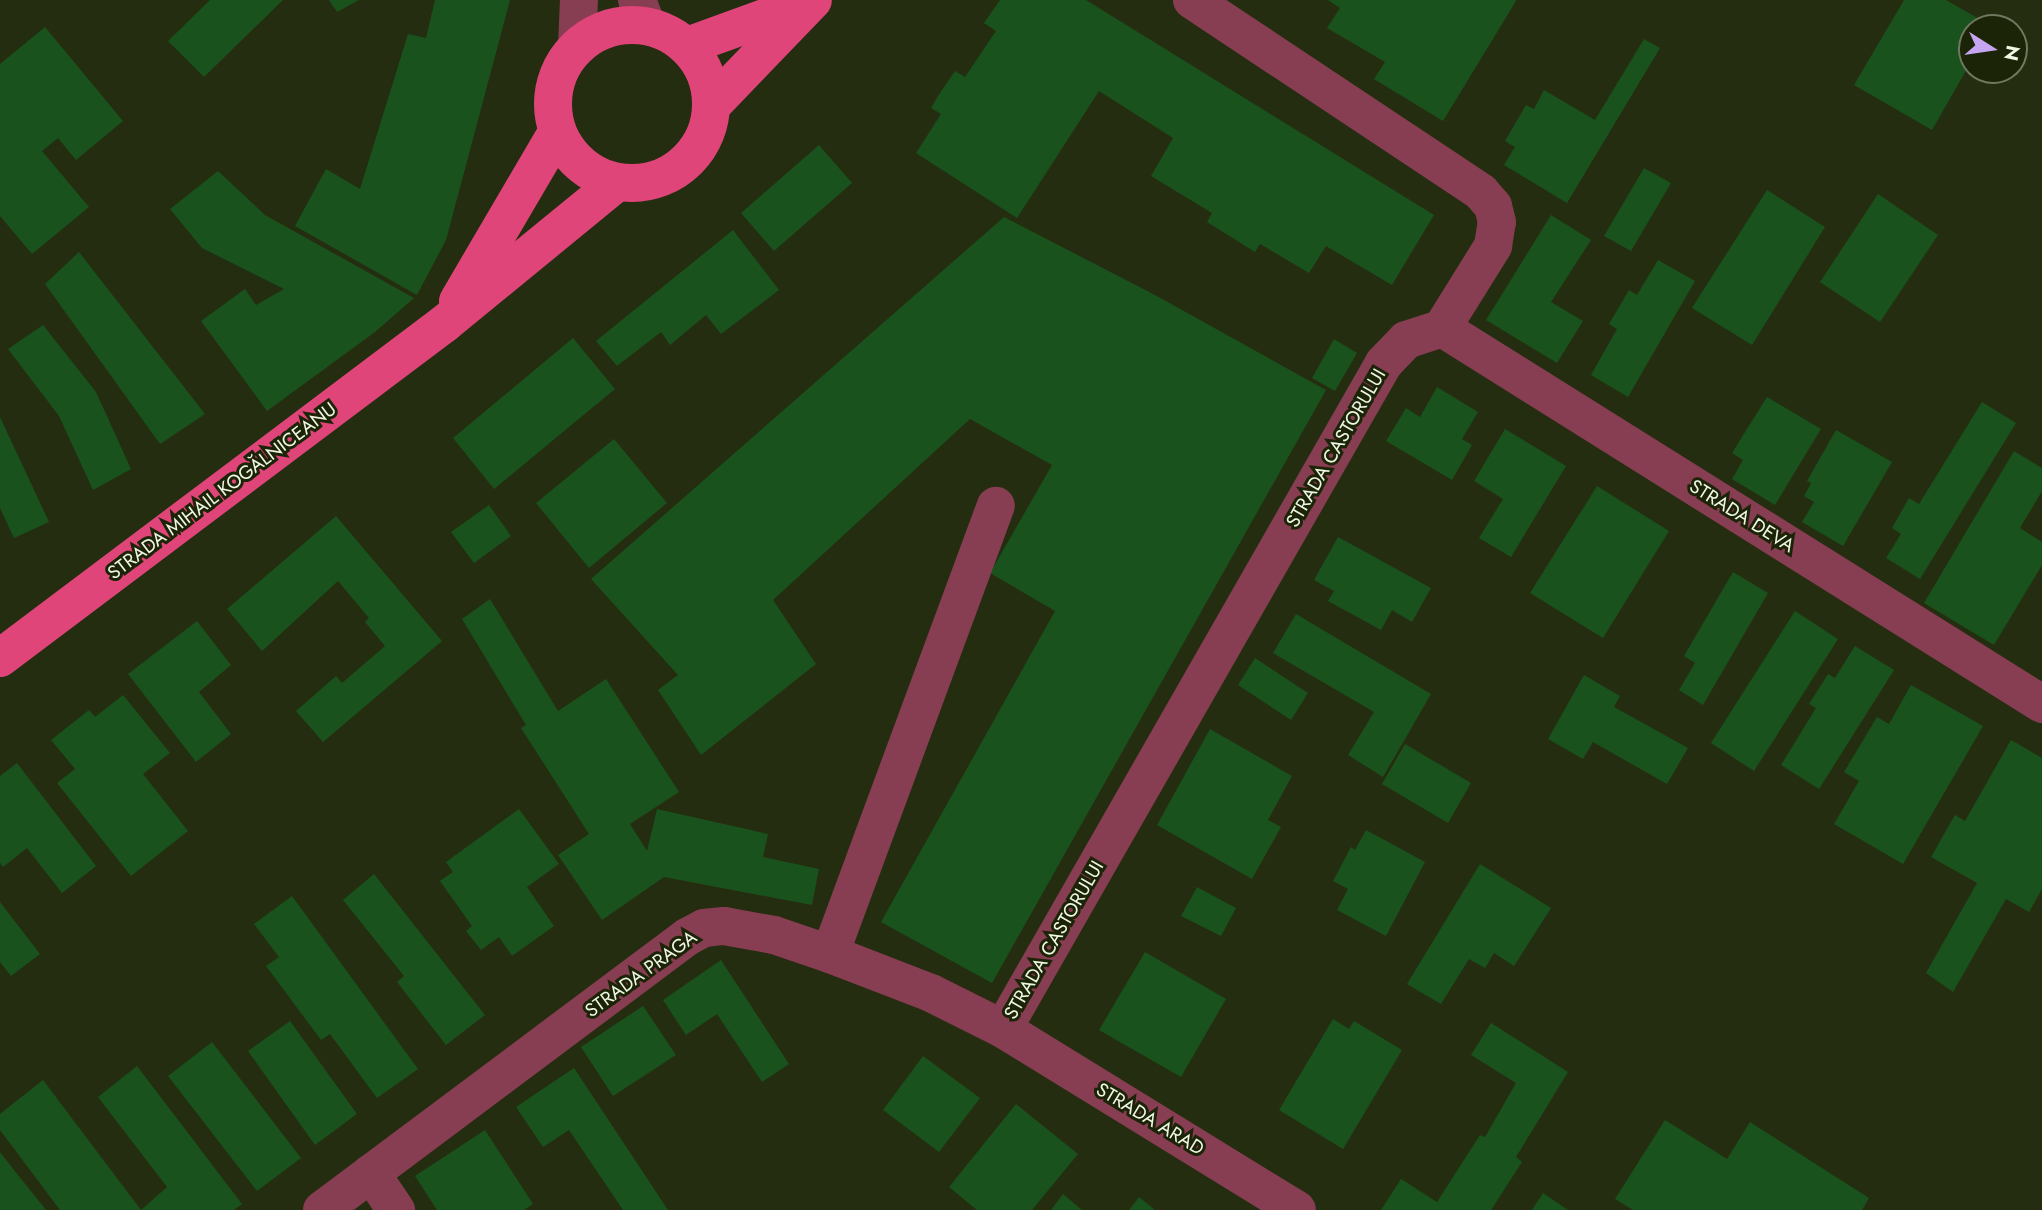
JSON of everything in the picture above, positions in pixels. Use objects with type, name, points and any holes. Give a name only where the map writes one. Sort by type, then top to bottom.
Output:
[{"type":"main road","points":[[687,46],[812,1]]},
{"type":"main road","points":[[713,104],[812,1]]},
{"type":"main road","points":[[642,13],[687,46],[706,72],[713,104],[709,128],[699,149],[683,167],[663,178],[640,185],[616,183],[591,173],[570,156],[557,132],[552,109],[555,86],[563,65],[577,47],[642,13]]},
{"type":"main road","name":"STRADA MIHAIL KOGĂLNICEANU","points":[[444,324],[557,132]]},
{"type":"main road","name":"STRADA MIHAIL KOGĂLNICEANU","points":[[0,658],[444,324],[616,183]]},
{"type":"street","points":[[577,47],[579,0]]},
{"type":"street","points":[[1192,0],[1481,192],[1493,206],[1497,222],[1493,246],[1442,328]]},
{"type":"street","name":"STRADA DEVA","points":[[1442,328],[2042,704]]},
{"type":"street","name":"STRADA CASTORULUI","points":[[1003,1029],[1384,363],[1406,340],[1442,328]]},
{"type":"street","points":[[830,954],[996,506]]},
{"type":"street","name":"STRADA PRAGA","points":[[323,1210],[687,937],[704,928],[746,929],[830,954],[931,993],[1003,1029]]},
{"type":"street","name":"STRADA ARAD","points":[[1003,1029],[1297,1210]]},
{"type":"street","points":[[371,1173],[396,1210]]},
{"type":"building","points":[[210,0],[283,0],[204,77],[168,41]]},
{"type":"building","points":[[329,0],[359,0],[337,12]]},
{"type":"building","points":[[435,0],[510,0],[446,240],[417,295],[295,226],[326,169],[360,189],[408,34],[426,38]]},
{"type":"building","points":[[1000,0],[1086,0],[1434,215],[1392,285],[1326,246],[1309,273],[1260,244],[1255,252],[1207,222],[1212,213],[1151,176],[1173,138],[1099,91],[1017,218],[916,153],[941,114],[931,108],[938,96],[955,71],[965,77],[996,31],[984,23]]},
{"type":"building","points":[[1328,0],[1516,1],[1443,121],[1374,79],[1385,62],[1327,28],[1340,8]]},
{"type":"building","points":[[1904,0],[1946,0],[1970,14],[1958,14],[1958,84],[1932,130],[1854,85]]},
{"type":"building","points":[[45,27],[123,121],[76,160],[58,138],[42,151],[89,207],[32,254],[0,216],[0,64]]},
{"type":"building","points":[[1644,39],[1660,48],[1567,203],[1504,165],[1515,147],[1505,141],[1526,105],[1534,109],[1544,90],[1595,120]]},
{"type":"building","points":[[819,145],[852,183],[774,251],[741,213]]},
{"type":"building","points":[[1644,168],[1671,183],[1631,251],[1604,236]]},
{"type":"building","points":[[218,171],[265,215],[414,298],[375,332],[267,411],[201,321],[245,289],[256,305],[284,289],[202,248],[170,209]]},
{"type":"building","points":[[1767,190],[1825,227],[1752,345],[1692,308]]},
{"type":"building","points":[[1878,194],[1938,235],[1880,322],[1820,282]]},
{"type":"building","points":[[1551,215],[1591,240],[1551,302],[1583,321],[1557,363],[1486,320]]},
{"type":"building","points":[[1004,217],[1155,295],[1326,390],[992,983],[881,922],[1055,611],[990,573],[1052,465],[970,419],[773,600],[816,664],[701,755],[658,690],[678,675],[591,579]]},
{"type":"building","points":[[733,230],[779,290],[721,334],[706,315],[670,345],[661,332],[617,366],[596,341]]},
{"type":"building","points":[[79,252],[205,414],[160,444],[45,284]]},
{"type":"building","points":[[1658,260],[1695,281],[1628,397],[1591,375],[1617,329],[1609,324],[1629,290],[1637,295]]},
{"type":"building","points":[[43,325],[96,392],[131,469],[93,490],[59,416],[8,349]]},
{"type":"building","points":[[573,338],[615,389],[494,489],[453,438]]},
{"type":"building","points":[[1334,339],[1357,353],[1335,391],[1312,378]]},
{"type":"building","points":[[1437,387],[1478,412],[1462,439],[1472,445],[1452,480],[1386,441],[1406,408],[1420,417]]},
{"type":"building","points":[[1767,397],[1821,429],[1775,505],[1732,479],[1743,460],[1732,453]]},
{"type":"building","points":[[1982,402],[2016,423],[1920,579],[1886,558],[1901,534],[1892,528],[1909,498],[1919,504]]},
{"type":"building","points":[[0,417],[49,522],[14,538],[0,508]]},
{"type":"building","points":[[1505,429],[1566,466],[1511,557],[1479,538],[1503,499],[1474,481]]},
{"type":"building","points":[[1836,430],[1892,462],[1843,546],[1802,522],[1814,502],[1804,496],[1811,483],[1807,481]]},
{"type":"building","points":[[614,439],[667,503],[589,568],[536,503]]},
{"type":"building","points":[[2014,451],[2042,468],[2042,491],[2020,528],[2042,542],[2042,565],[1994,645],[1924,603]]},
{"type":"building","points":[[1597,486],[1669,531],[1603,638],[1530,593]]},
{"type":"building","points":[[489,505],[511,536],[474,563],[451,532]]},
{"type":"building","points":[[336,516],[442,641],[323,742],[296,711],[336,676],[342,683],[385,646],[365,622],[369,618],[338,581],[262,651],[227,609]]},
{"type":"building","points":[[1338,537],[1431,588],[1412,622],[1392,610],[1381,630],[1328,601],[1334,591],[1314,580]]},
{"type":"building","points":[[1733,572],[1768,593],[1703,705],[1679,690],[1695,663],[1684,656]]},
{"type":"building","points":[[490,599],[558,711],[606,679],[679,792],[630,824],[647,851],[657,809],[768,834],[763,857],[819,869],[812,905],[664,877],[602,920],[558,855],[589,834],[521,728],[526,725],[462,619]]},
{"type":"building","points":[[1795,611],[1838,639],[1754,771],[1711,743]]},
{"type":"building","points":[[1296,614],[1431,694],[1383,777],[1348,755],[1374,712],[1273,653]]},
{"type":"building","points":[[197,621],[231,665],[199,692],[231,734],[196,762],[128,674]]},
{"type":"building","points":[[1855,646],[1894,670],[1819,789],[1781,765],[1816,708],[1809,704],[1828,674],[1835,678]]},
{"type":"building","points":[[1255,658],[1308,693],[1291,720],[1238,685]]},
{"type":"building","points":[[1584,675],[1620,696],[1614,707],[1688,748],[1667,784],[1593,742],[1583,759],[1548,739]]},
{"type":"building","points":[[1911,685],[1983,726],[1903,864],[1834,824],[1859,781],[1844,772],[1877,717],[1889,724]]},
{"type":"building","points":[[123,695],[170,753],[143,774],[188,831],[131,876],[57,783],[75,769],[51,740],[89,710],[95,717]]},
{"type":"building","points":[[1210,729],[1292,776],[1268,820],[1281,827],[1252,879],[1157,825]]},
{"type":"building","points":[[2011,740],[2042,758],[2042,889],[2029,912],[2006,899],[1953,992],[1926,973],[1977,883],[1931,857],[1955,815],[1965,821]]},
{"type":"building","points":[[1405,744],[1471,783],[1448,823],[1382,784]]},
{"type":"building","points":[[17,763],[96,866],[62,893],[27,848],[3,867],[0,863],[0,776]]},
{"type":"building","points":[[519,809],[559,864],[527,887],[554,926],[512,956],[499,937],[481,950],[466,931],[472,926],[440,881],[453,872],[446,862]]},
{"type":"building","points":[[1366,830],[1425,862],[1386,936],[1337,910],[1348,889],[1333,881],[1351,847],[1355,850]]},
{"type":"building","points":[[1480,864],[1551,908],[1514,966],[1494,953],[1485,968],[1469,959],[1441,1004],[1407,984]]},
{"type":"building","points":[[374,874],[485,1015],[446,1045],[397,982],[404,976],[343,900]]},
{"type":"building","points":[[1197,887],[1236,908],[1221,936],[1181,916]]},
{"type":"building","points":[[292,896],[418,1069],[377,1098],[330,1034],[321,1040],[266,966],[279,957],[254,924]]},
{"type":"building","points":[[0,902],[40,954],[11,976],[0,962]]},
{"type":"building","points":[[1145,952],[1226,999],[1181,1077],[1099,1030]]},
{"type":"building","points":[[721,960],[789,1064],[762,1082],[717,1014],[686,1035],[663,1000]]},
{"type":"building","points":[[643,1006],[676,1055],[613,1096],[581,1047]]},
{"type":"building","points":[[1333,1019],[1349,1029],[1354,1021],[1402,1050],[1343,1149],[1279,1110]]},
{"type":"building","points":[[290,1021],[357,1114],[315,1145],[248,1051]]},
{"type":"building","points":[[1491,1023],[1568,1072],[1516,1157],[1522,1162],[1491,1210],[1381,1210],[1401,1179],[1437,1202],[1480,1135],[1485,1137],[1516,1083],[1471,1055]]},
{"type":"building","points":[[212,1042],[301,1158],[257,1191],[168,1076]]},
{"type":"building","points":[[923,1056],[980,1098],[939,1152],[883,1110]]},
{"type":"building","points":[[137,1066],[242,1204],[234,1210],[141,1210],[167,1187],[98,1097]]},
{"type":"building","points":[[574,1068],[668,1210],[623,1210],[569,1130],[543,1147],[516,1107]]},
{"type":"building","points":[[43,1080],[141,1210],[60,1210],[0,1130],[0,1114]]},
{"type":"building","points":[[1016,1104],[1078,1154],[1032,1210],[977,1210],[949,1187]]},
{"type":"building","points":[[1665,1120],[1727,1159],[1750,1122],[1869,1198],[1862,1210],[1633,1210],[1615,1199]]},
{"type":"building","points":[[485,1130],[533,1204],[524,1210],[437,1210],[415,1176]]},
{"type":"building","points":[[0,1152],[14,1170],[46,1210],[0,1210]]},
{"type":"building","points":[[1543,1193],[1568,1210],[1532,1210]]},
{"type":"building","points":[[1063,1194],[1082,1210],[1051,1210]]},
{"type":"building","points":[[1139,1197],[1155,1210],[1129,1210]]}]
